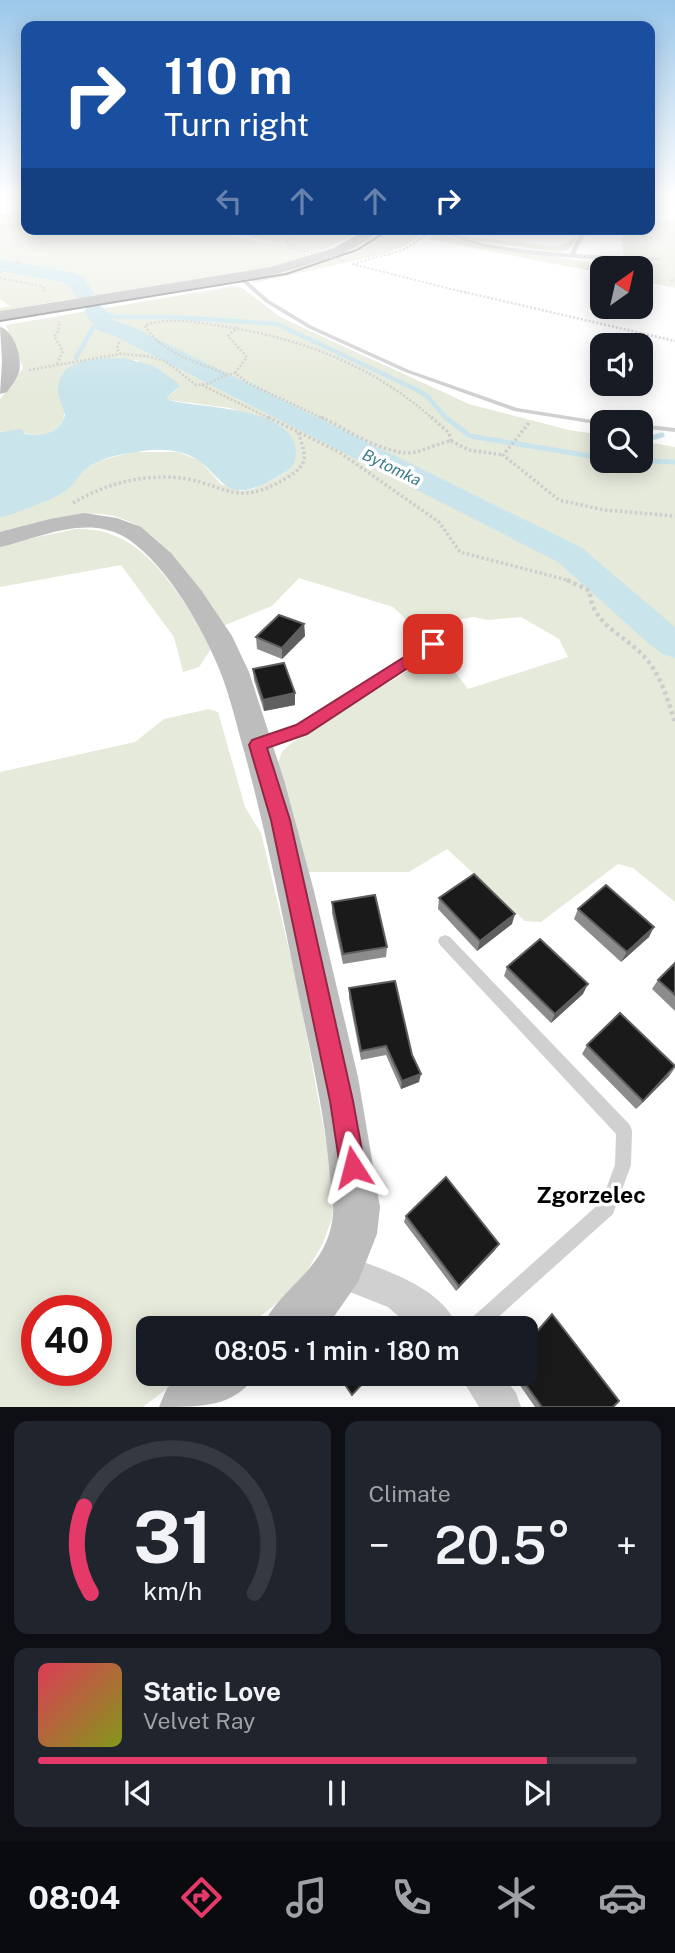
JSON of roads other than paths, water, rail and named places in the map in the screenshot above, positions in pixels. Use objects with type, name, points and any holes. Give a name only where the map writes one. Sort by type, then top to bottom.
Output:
[{"type":"street","points":[[0,316],[241,278],[310,260]]},
{"type":"street","points":[[0,332],[11,359],[12,372],[0,388]]},
{"type":"street","points":[[0,540],[60,523],[84,520],[118,525],[134,533],[162,558],[214,628],[235,671],[281,820],[342,1101],[353,1167],[356,1219],[339,1271],[304,1316]]},
{"type":"street","points":[[339,1271],[400,1294],[426,1316]]},
{"type":"street","points":[[186,1407],[213,1386]]},
{"type":"street","points":[[487,1386],[502,1407]]},
{"type":"lane","points":[[241,278],[275,307],[335,340],[462,392],[536,414],[590,421]]},
{"type":"lane","points":[[653,427],[675,430]]},
{"type":"lane","points":[[258,745],[301,730],[433,644]]},
{"type":"lane","points":[[445,941],[624,1130],[623,1165],[607,1208],[486,1316]]},
{"type":"water","points":[[124,358],[154,366],[178,383],[179,387],[167,397],[169,400],[245,412],[265,418],[281,427],[292,439],[296,456],[294,464],[275,478],[256,487],[241,490],[230,488],[194,458],[179,452],[155,450],[125,454],[91,466],[67,490],[57,496],[0,518],[0,432],[21,429],[25,434],[50,433],[59,426],[65,415],[58,387],[66,370],[83,361]]},
{"type":"waterway","name":"Bytomka","points":[[0,265],[68,277],[77,282],[84,294]]},
{"type":"waterway","points":[[95,312],[117,317],[173,317],[277,324],[417,390],[427,396],[446,418]]},
{"type":"waterway","name":"Bytomka","points":[[95,312],[105,325],[123,331],[570,555],[675,645]]},
{"type":"waterway","points":[[76,358],[98,319]]},
{"type":"waterway","points":[[446,418],[470,436],[590,456]]},
{"type":"waterway","points":[[653,437],[662,435]]},
{"type":"waterway","points":[[653,461],[675,462]]},
{"type":"tram line","points":[[0,321],[286,274],[328,260]]},
{"type":"district","name":"Zgorzelec","points":[[591,1195]]}]
